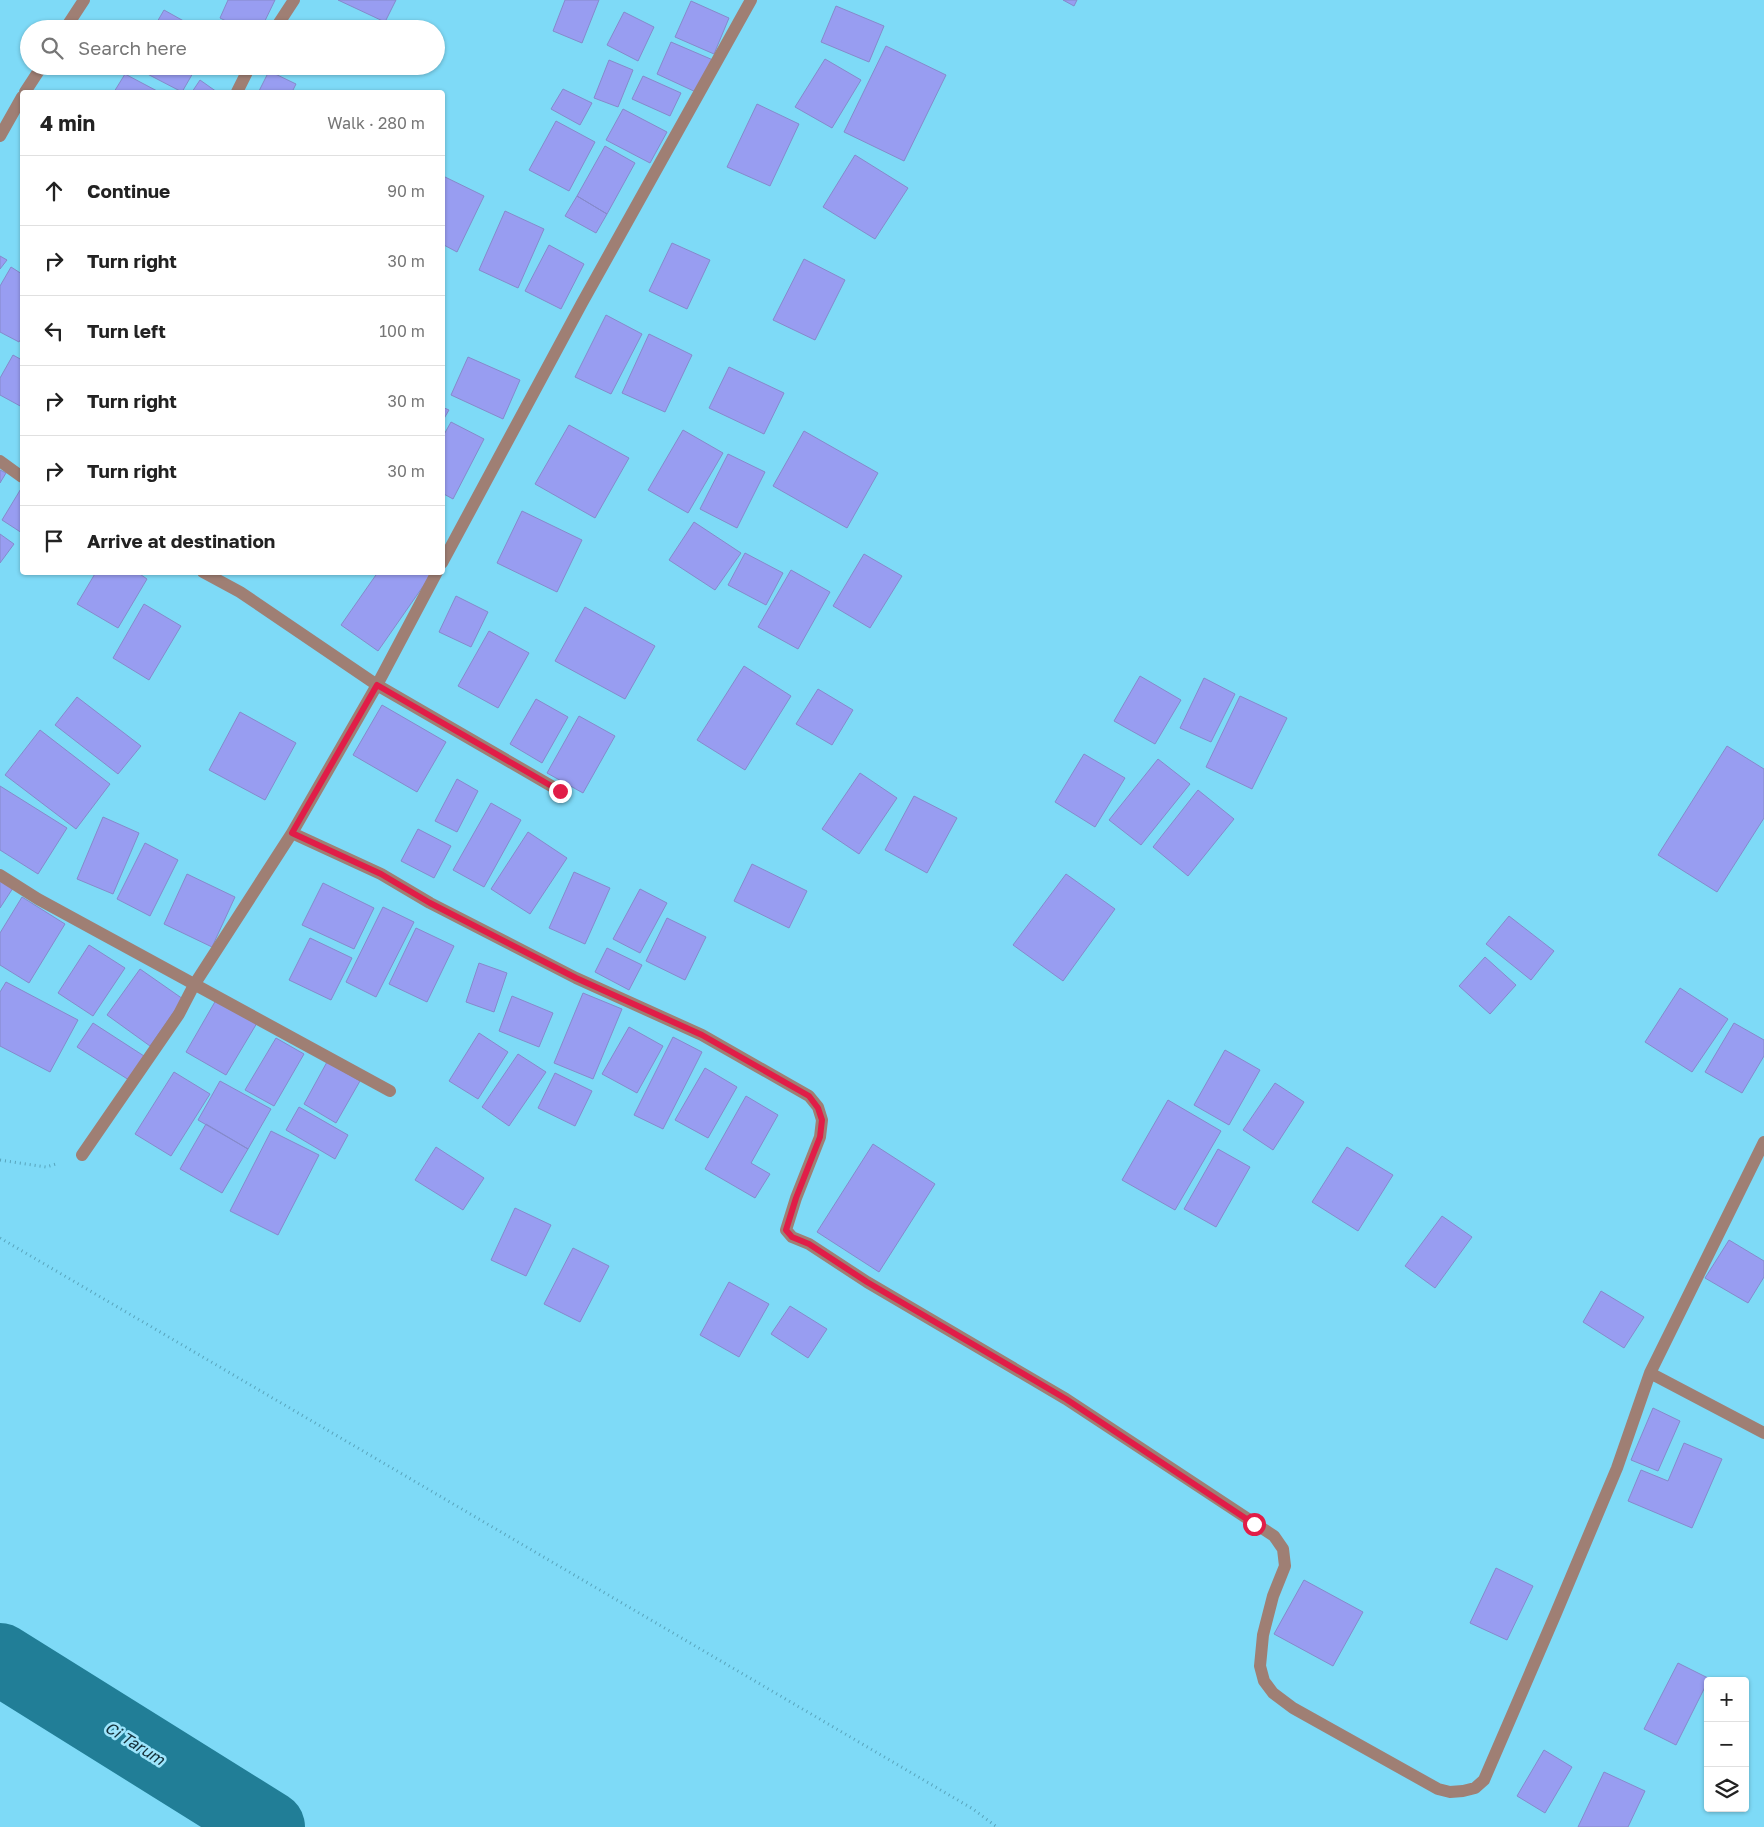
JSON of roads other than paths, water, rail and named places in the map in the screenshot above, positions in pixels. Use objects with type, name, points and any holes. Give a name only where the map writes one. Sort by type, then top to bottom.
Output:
[{"type":"street","points":[[72,20],[84,0]]},
{"type":"street","points":[[281,20],[294,0]]},
{"type":"street","points":[[445,557],[582,303],[751,0]]},
{"type":"street","points":[[26,90],[36,75]]},
{"type":"street","points":[[238,90],[246,75]]},
{"type":"street","points":[[0,136],[20,101]]},
{"type":"street","points":[[0,462],[20,476]]},
{"type":"street","points":[[209,575],[240,592],[377,685],[560,791]]},
{"type":"street","points":[[82,1155],[179,1014],[194,985],[292,833],[377,685],[436,575]]},
{"type":"street","points":[[292,833],[381,874],[430,903],[576,978],[702,1035],[809,1096],[818,1108],[822,1120],[820,1137],[796,1198],[786,1230],[792,1237],[809,1244],[867,1282],[1066,1399],[1274,1536],[1283,1549],[1285,1566],[1273,1596],[1263,1635],[1260,1666],[1264,1681],[1272,1693],[1293,1708],[1438,1789],[1450,1792],[1475,1788],[1484,1780],[1617,1468],[1650,1373],[1764,1142]]},
{"type":"street","points":[[0,875],[38,899],[390,1091]]},
{"type":"street","points":[[1650,1373],[1764,1433]]},
{"type":"waterway","name":"Ci Tarum","points":[[0,1659],[269,1827]]}]
